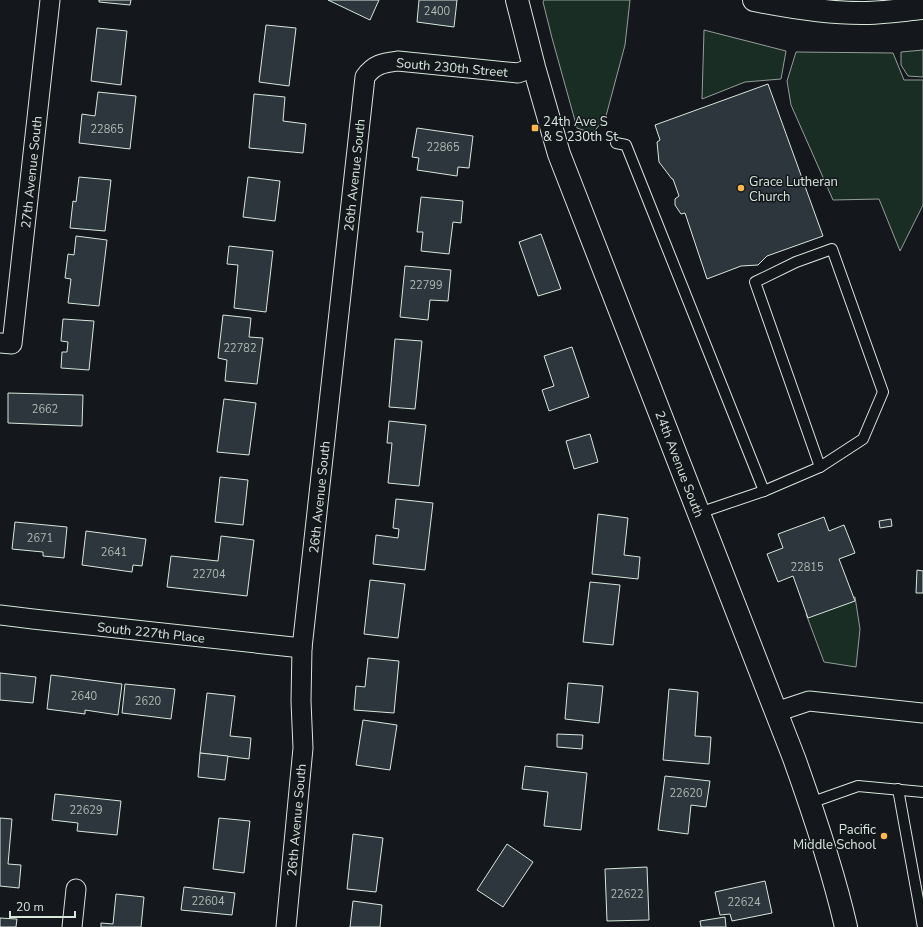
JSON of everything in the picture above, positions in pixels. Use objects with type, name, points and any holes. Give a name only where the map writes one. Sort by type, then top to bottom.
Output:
[{"type":"street","name":"27th Avenue South","points":[[6,343],[50,0]]},
{"type":"street","name":"24th Avenue South","points":[[517,0],[534,67],[560,154],[745,630],[810,803],[830,867],[846,927]]},
{"type":"street","points":[[754,0],[833,12],[889,12],[923,8]]},
{"type":"street","name":"South 230th Street","points":[[370,70],[376,66],[398,61],[518,72],[534,67]]},
{"type":"street","name":"26th Avenue South","points":[[286,927],[303,748],[301,701],[302,648],[364,85],[365,77],[370,70]]},
{"type":"street","name":"South 227th Place","points":[[0,615],[302,648]]},
{"type":"street","points":[[776,712],[809,701],[923,713]]},
{"type":"street","points":[[72,927],[76,889]]},
{"type":"lane","points":[[616,143],[626,144],[764,491]]},
{"type":"lane","points":[[699,514],[764,491],[820,467],[863,439],[883,392],[832,249],[796,262],[755,282],[820,467]]},
{"type":"lane","points":[[810,803],[858,786],[923,792]]},
{"type":"lane","points":[[898,789],[923,927]]},
{"type":"green space","points":[[544,0],[630,0],[625,45],[606,116],[594,132],[577,128],[552,38],[543,2]]},
{"type":"green space","points":[[704,30],[786,51],[781,79],[745,82],[702,99]]},
{"type":"green space","points":[[923,50],[923,77],[908,76],[901,65],[901,52]]},
{"type":"green space","points":[[796,52],[893,53],[904,80],[923,80],[923,205],[900,251],[879,199],[833,200],[791,105],[787,81]]},
{"type":"green space","points":[[855,597],[860,629],[856,667],[824,662],[806,614]]},
{"type":"building","points":[[99,0],[131,0],[130,5],[99,2]]},
{"type":"building","points":[[328,0],[379,0],[370,20]]},
{"type":"building","points":[[419,0],[457,0],[454,27],[417,22]]},
{"type":"building","points":[[266,25],[296,28],[289,86],[259,82]]},
{"type":"building","points":[[97,28],[127,31],[121,85],[91,81]]},
{"type":"building","name":"Grace Lutheran Church","points":[[768,84],[823,236],[767,256],[758,265],[741,266],[707,279],[685,213],[681,214],[675,205],[675,199],[679,196],[673,179],[659,162],[657,142],[660,140],[655,125]]},
{"type":"building","points":[[98,92],[136,96],[130,149],[79,143],[82,114],[95,116]]},
{"type":"building","points":[[254,94],[285,97],[283,121],[306,124],[303,153],[249,148]]},
{"type":"building","points":[[417,128],[473,136],[469,168],[458,167],[457,176],[417,170],[419,158],[412,157]]},
{"type":"building","points":[[79,177],[111,180],[105,231],[70,228],[73,201],[76,202]]},
{"type":"building","points":[[248,177],[280,181],[275,221],[243,217]]},
{"type":"building","points":[[421,197],[463,201],[461,223],[453,222],[449,254],[421,251],[423,232],[417,232]]},
{"type":"building","points":[[541,234],[561,289],[538,296],[519,242]]},
{"type":"building","points":[[76,236],[107,240],[99,306],[68,303],[71,279],[65,278],[68,254],[74,255]]},
{"type":"building","points":[[229,246],[273,251],[266,312],[234,308],[238,265],[227,264]]},
{"type":"building","points":[[405,266],[451,270],[448,301],[430,300],[428,320],[400,317]]},
{"type":"building","points":[[223,315],[251,318],[249,337],[263,338],[257,384],[225,381],[227,360],[218,358]]},
{"type":"building","points":[[63,319],[94,321],[89,370],[61,368],[62,352],[67,352],[68,342],[61,341]]},
{"type":"building","points":[[395,339],[422,341],[415,409],[389,407]]},
{"type":"building","points":[[572,347],[589,397],[549,411],[542,390],[554,386],[544,356]]},
{"type":"building","points":[[8,393],[83,395],[82,426],[8,423]]},
{"type":"building","points":[[224,399],[256,403],[249,455],[217,452]]},
{"type":"building","points":[[389,421],[426,425],[419,486],[388,483],[392,443],[387,443]]},
{"type":"building","points":[[590,434],[598,462],[574,469],[566,441]]},
{"type":"building","points":[[220,477],[248,480],[243,525],[215,522]]},
{"type":"building","points":[[396,499],[433,503],[425,570],[373,564],[376,535],[398,538],[399,529],[393,528]]},
{"type":"building","points":[[598,514],[628,518],[624,555],[640,557],[638,579],[592,574]]},
{"type":"building","points":[[824,517],[829,531],[844,525],[855,553],[839,559],[855,601],[808,618],[793,576],[778,582],[767,554],[783,548],[778,534]]},
{"type":"building","points":[[891,519],[892,526],[880,528],[879,521]]},
{"type":"building","points":[[15,522],[67,527],[64,558],[43,556],[43,552],[12,549]]},
{"type":"building","points":[[86,531],[146,539],[142,566],[133,565],[132,572],[82,565]]},
{"type":"building","points":[[221,536],[254,540],[247,596],[167,587],[171,556],[218,561]]},
{"type":"building","points":[[917,570],[923,571],[923,593],[916,593]]},
{"type":"building","points":[[370,580],[405,584],[398,638],[364,634]]},
{"type":"building","points":[[590,582],[620,585],[613,645],[583,642]]},
{"type":"building","points":[[368,658],[399,661],[394,713],[354,710],[356,686],[365,687]]},
{"type":"building","points":[[0,673],[36,677],[33,703],[0,700]]},
{"type":"building","points":[[51,675],[122,684],[118,715],[85,710],[85,714],[47,709]]},
{"type":"building","points":[[568,683],[603,686],[599,723],[565,719]]},
{"type":"building","points":[[125,684],[175,689],[171,719],[122,713]]},
{"type":"building","points":[[669,689],[698,692],[695,736],[711,737],[709,764],[663,760]]},
{"type":"building","points":[[207,693],[235,696],[230,736],[251,738],[249,759],[200,753]]},
{"type":"building","points":[[363,720],[397,725],[390,770],[356,765]]},
{"type":"building","points":[[557,734],[583,735],[582,749],[557,747]]},
{"type":"building","points":[[200,753],[228,756],[225,780],[198,777]]},
{"type":"building","points":[[525,766],[587,773],[581,830],[544,826],[548,792],[522,789]]},
{"type":"building","points":[[665,776],[710,781],[706,807],[691,805],[688,834],[658,830]]},
{"type":"building","points":[[55,794],[121,801],[117,835],[77,831],[78,823],[52,820]]},
{"type":"building","points":[[0,818],[12,819],[8,864],[21,865],[19,888],[0,886]]},
{"type":"building","points":[[219,818],[250,821],[244,873],[213,869]]},
{"type":"building","points":[[353,834],[383,838],[376,892],[347,889]]},
{"type":"building","points":[[507,844],[533,862],[503,907],[477,890]]},
{"type":"building","points":[[647,867],[649,920],[607,921],[605,869]]},
{"type":"building","points":[[765,881],[772,913],[732,921],[730,914],[720,915],[715,892]]},
{"type":"building","points":[[184,887],[235,893],[232,915],[181,910]]},
{"type":"building","points":[[116,894],[144,897],[141,927],[101,927],[101,923],[113,924]]},
{"type":"building","points":[[353,901],[382,905],[380,927],[350,927]]},
{"type":"building","points":[[725,917],[726,927],[701,927],[700,921]]},
{"type":"building","points":[[0,918],[17,919],[16,927],[0,927]]},
{"type":"place","name":"24th Ave S & S 230th St","points":[[535,128]]},
{"type":"place","name":"Grace Lutheran Church","points":[[741,188]]},
{"type":"place","name":"Pacific Middle School","points":[[884,836]]}]
